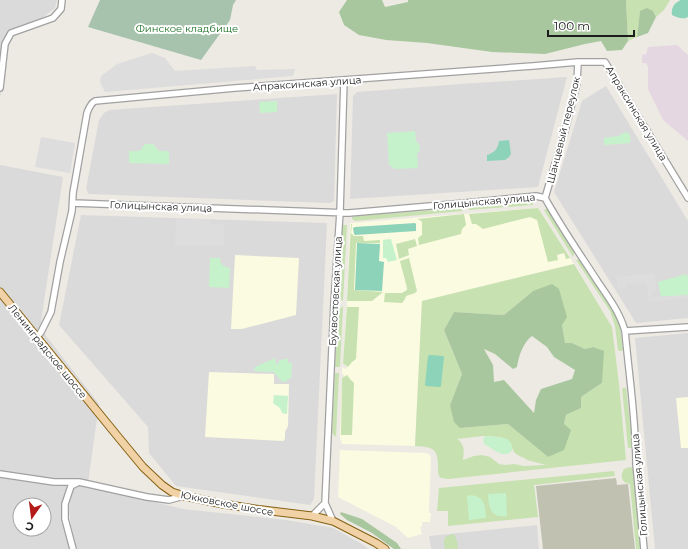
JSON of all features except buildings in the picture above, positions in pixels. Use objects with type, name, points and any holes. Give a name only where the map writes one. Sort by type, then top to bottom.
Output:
[{"type":"main road","name":"Ленинградское шоссе","points":[[0,292],[96,410]]},
{"type":"main road","name":"Юкковское шоссе","points":[[96,410],[143,466],[162,485],[172,492],[184,496],[255,510],[312,516],[333,521],[385,549]]},
{"type":"street","points":[[0,87],[5,44],[11,33],[53,18],[61,9],[62,0]]},
{"type":"street","name":"Апраксинская улица","points":[[37,336],[41,332],[51,312],[60,262],[72,211],[73,193],[88,108],[95,101],[578,62],[605,62],[688,198]]},
{"type":"street","name":"Шанцевый переулок","points":[[545,198],[577,83],[578,62]]},
{"type":"street","name":"Бухвостовская улица","points":[[333,521],[325,503],[334,303],[340,212],[344,80]]},
{"type":"street","name":"Голицынская улица","points":[[73,202],[349,213],[536,196],[545,198],[616,309],[625,331],[644,549]]},
{"type":"street","points":[[625,331],[688,327]]},
{"type":"street","points":[[0,474],[54,482],[78,482],[147,497],[169,500],[184,496]]},
{"type":"street","points":[[72,549],[65,519],[65,504],[71,486],[78,482]]},
{"type":"street","points":[[312,516],[325,503]]},
{"type":"shaded area","points":[[0,0],[57,0],[55,8],[42,18],[12,29],[0,98]]},
{"type":"shaded area","points":[[677,45],[688,55],[688,141],[663,120],[648,89],[648,67],[646,63],[642,63],[642,55],[646,54],[648,47]]},
{"type":"shaded area","points":[[152,53],[165,58],[175,71],[255,66],[257,70],[295,69],[293,76],[105,92],[100,82],[101,76],[117,64]]},
{"type":"shaded area","points":[[567,77],[538,187],[350,199],[353,96],[357,92]]},
{"type":"shaded area","points":[[606,86],[688,221],[688,318],[636,323],[554,192],[582,101]]},
{"type":"shaded area","points":[[337,94],[334,201],[330,203],[89,194],[86,189],[99,120],[104,113],[109,110]]},
{"type":"shaded area","points":[[41,137],[75,143],[70,173],[35,167]]},
{"type":"shaded area","points":[[0,165],[63,177],[40,328],[99,404],[88,483],[77,481],[62,504],[71,549],[0,549]]},
{"type":"shaded area","points":[[538,208],[574,264],[422,301],[415,446],[342,444],[340,438],[342,378],[344,377],[342,374],[342,367],[346,369],[347,366],[343,363],[350,223]]},
{"type":"shaded area","points":[[81,215],[327,223],[314,499],[310,505],[176,486],[149,453],[148,427],[59,325]]},
{"type":"shaded area","points":[[176,219],[210,219],[210,224],[224,224],[224,246],[175,245]]},
{"type":"shaded area","points":[[235,255],[299,258],[296,315],[242,329],[231,329]]},
{"type":"shaded area","points":[[655,273],[656,291],[651,291],[652,297],[688,295],[688,298],[649,302],[646,283],[626,284],[626,288],[618,289],[616,277]]},
{"type":"shaded area","points":[[688,333],[688,549],[655,549],[635,338]]},
{"type":"shaded area","points":[[209,372],[274,374],[274,384],[289,384],[288,426],[285,432],[285,439],[283,441],[205,437]]},
{"type":"shaded area","points":[[688,397],[688,448],[681,448],[676,398]]},
{"type":"shaded area","points":[[340,450],[429,454],[431,457],[429,513],[431,513],[430,522],[422,522],[422,527],[420,527],[422,534],[408,538],[396,527],[338,497]]},
{"type":"shaded area","points":[[616,478],[617,485],[628,484],[635,549],[543,549],[536,486]]},
{"type":"shaded area","points":[[80,484],[183,509],[286,520],[333,528],[369,549],[74,549],[69,510],[70,495],[73,488]]},
{"type":"shaded area","points":[[537,525],[539,549],[432,549],[429,536]]},
{"type":"green space","name":"Финское кладбище","points":[[100,0],[236,0],[233,5],[230,20],[201,60],[88,27]]},
{"type":"green space","points":[[347,0],[382,0],[385,7],[408,2],[408,0],[626,0],[628,41],[622,50],[607,51],[601,41],[545,54],[492,52],[427,43],[386,40],[359,35],[344,25],[339,12]]},
{"type":"green space","points":[[626,0],[670,0],[664,10],[656,17],[653,11],[640,11],[637,37],[628,41]]},
{"type":"green space","points":[[681,0],[688,0],[688,17],[686,18],[680,18],[672,15],[674,6]]},
{"type":"green space","points":[[647,8],[653,11],[656,17],[648,33],[637,37],[640,11]]},
{"type":"green space","points":[[277,101],[277,112],[260,113],[259,102]]},
{"type":"green space","points":[[415,131],[416,141],[420,148],[417,154],[418,168],[395,169],[389,165],[387,133]]},
{"type":"green space","points":[[626,132],[629,134],[630,143],[604,145],[604,138],[618,136]]},
{"type":"green space","points":[[509,140],[511,154],[509,157],[505,160],[487,161],[487,155],[495,150],[499,141]]},
{"type":"green space","points":[[145,144],[153,144],[159,151],[169,151],[169,164],[129,163],[129,151],[140,151]]},
{"type":"green space","points":[[533,202],[533,205],[469,210],[469,207]]},
{"type":"green space","points":[[462,208],[463,211],[355,221],[352,219],[352,217],[355,216]]},
{"type":"green space","points":[[538,208],[570,258],[566,259],[564,253],[557,255],[558,260],[548,262],[537,220],[530,217],[483,229],[476,224],[472,224],[469,214]]},
{"type":"green space","points":[[548,208],[575,251],[573,257],[544,210]]},
{"type":"green space","points":[[464,214],[466,225],[462,229],[461,234],[419,245],[418,238],[422,235],[422,222],[417,219]]},
{"type":"green space","points":[[415,223],[416,231],[355,235],[353,228],[355,227]]},
{"type":"green space","points":[[351,224],[351,233],[354,236],[363,236],[364,241],[380,240],[380,243],[356,243],[354,290],[383,292],[372,301],[347,301]]},
{"type":"green space","points":[[347,225],[343,301],[339,298],[342,226]]},
{"type":"green space","points":[[391,239],[397,260],[388,262],[386,258],[383,258],[383,240]]},
{"type":"green space","points":[[415,239],[417,246],[408,249],[409,255],[399,259],[396,244]]},
{"type":"green space","points":[[357,243],[380,244],[379,261],[384,262],[382,291],[355,290]]},
{"type":"green space","points":[[210,258],[220,258],[223,265],[230,268],[229,288],[209,287]]},
{"type":"green space","points":[[409,258],[417,291],[406,296],[402,303],[384,302],[385,293],[402,293],[407,290],[400,261]]},
{"type":"green space","points":[[581,259],[616,314],[620,325],[622,351],[618,350],[615,326],[610,311],[576,260]]},
{"type":"green space","points":[[574,264],[612,327],[626,460],[448,479],[441,478],[438,474],[437,457],[434,450],[427,447],[415,446],[422,301]],"holes":[[[533,291],[562,325],[565,344],[572,343],[585,349],[593,347],[602,383],[581,397],[581,408],[566,415],[564,424],[548,457],[508,424],[460,428],[450,405],[462,374],[444,330],[454,312],[504,315]],[[483,436],[505,439],[510,443],[517,455],[527,460],[546,465],[505,465],[499,464],[490,457],[482,455],[463,460],[463,446],[457,439]]]},
{"type":"green space","points":[[686,274],[688,277],[688,295],[661,297],[658,282]]},
{"type":"green space","points":[[552,284],[559,289],[567,317],[562,325],[565,343],[572,343],[585,349],[593,347],[604,351],[602,383],[581,397],[581,408],[566,415],[564,424],[571,430],[564,450],[548,457],[508,424],[460,428],[454,422],[450,405],[462,374],[444,330],[454,312],[504,315],[533,291]],"holes":[[[532,336],[547,347],[554,357],[575,370],[572,379],[541,389],[536,400],[534,413],[504,380],[494,382],[493,365],[484,349],[495,354],[513,369],[517,367],[522,350],[526,342]]]},
{"type":"green space","points":[[343,306],[340,367],[335,367],[338,310]]},
{"type":"green space","points":[[347,307],[359,307],[356,359],[348,367],[343,363]]},
{"type":"green space","points":[[428,356],[444,357],[440,387],[425,385]]},
{"type":"green space","points":[[275,358],[276,364],[284,359],[288,359],[288,363],[292,363],[291,379],[287,379],[287,382],[281,381],[274,372],[254,371],[255,367]]},
{"type":"green space","points":[[335,373],[339,373],[336,437],[332,433]]},
{"type":"green space","points":[[347,375],[354,383],[352,435],[341,435],[342,378]]},
{"type":"green space","points":[[622,388],[626,388],[633,448],[628,448]]},
{"type":"green space","points":[[274,395],[288,396],[287,414],[282,413],[280,408],[273,403]]},
{"type":"green space","points":[[487,436],[507,439],[511,443],[512,451],[508,454],[499,453],[484,444],[483,438]]},
{"type":"green space","points":[[630,467],[634,468],[642,549],[636,549],[630,484],[622,479],[624,469]]},
{"type":"green space","points":[[614,471],[615,476],[534,485],[538,517],[448,526],[448,511],[437,511],[439,488]]},
{"type":"green space","points":[[506,493],[507,516],[494,514],[490,508],[488,494]]},
{"type":"green space","points":[[472,495],[480,498],[484,504],[486,518],[469,520],[467,496]]},
{"type":"green space","points":[[341,512],[362,519],[397,543],[401,549],[394,549],[372,533],[347,520],[340,514]]},
{"type":"green space","points":[[454,534],[458,549],[445,549],[445,538]]}]
